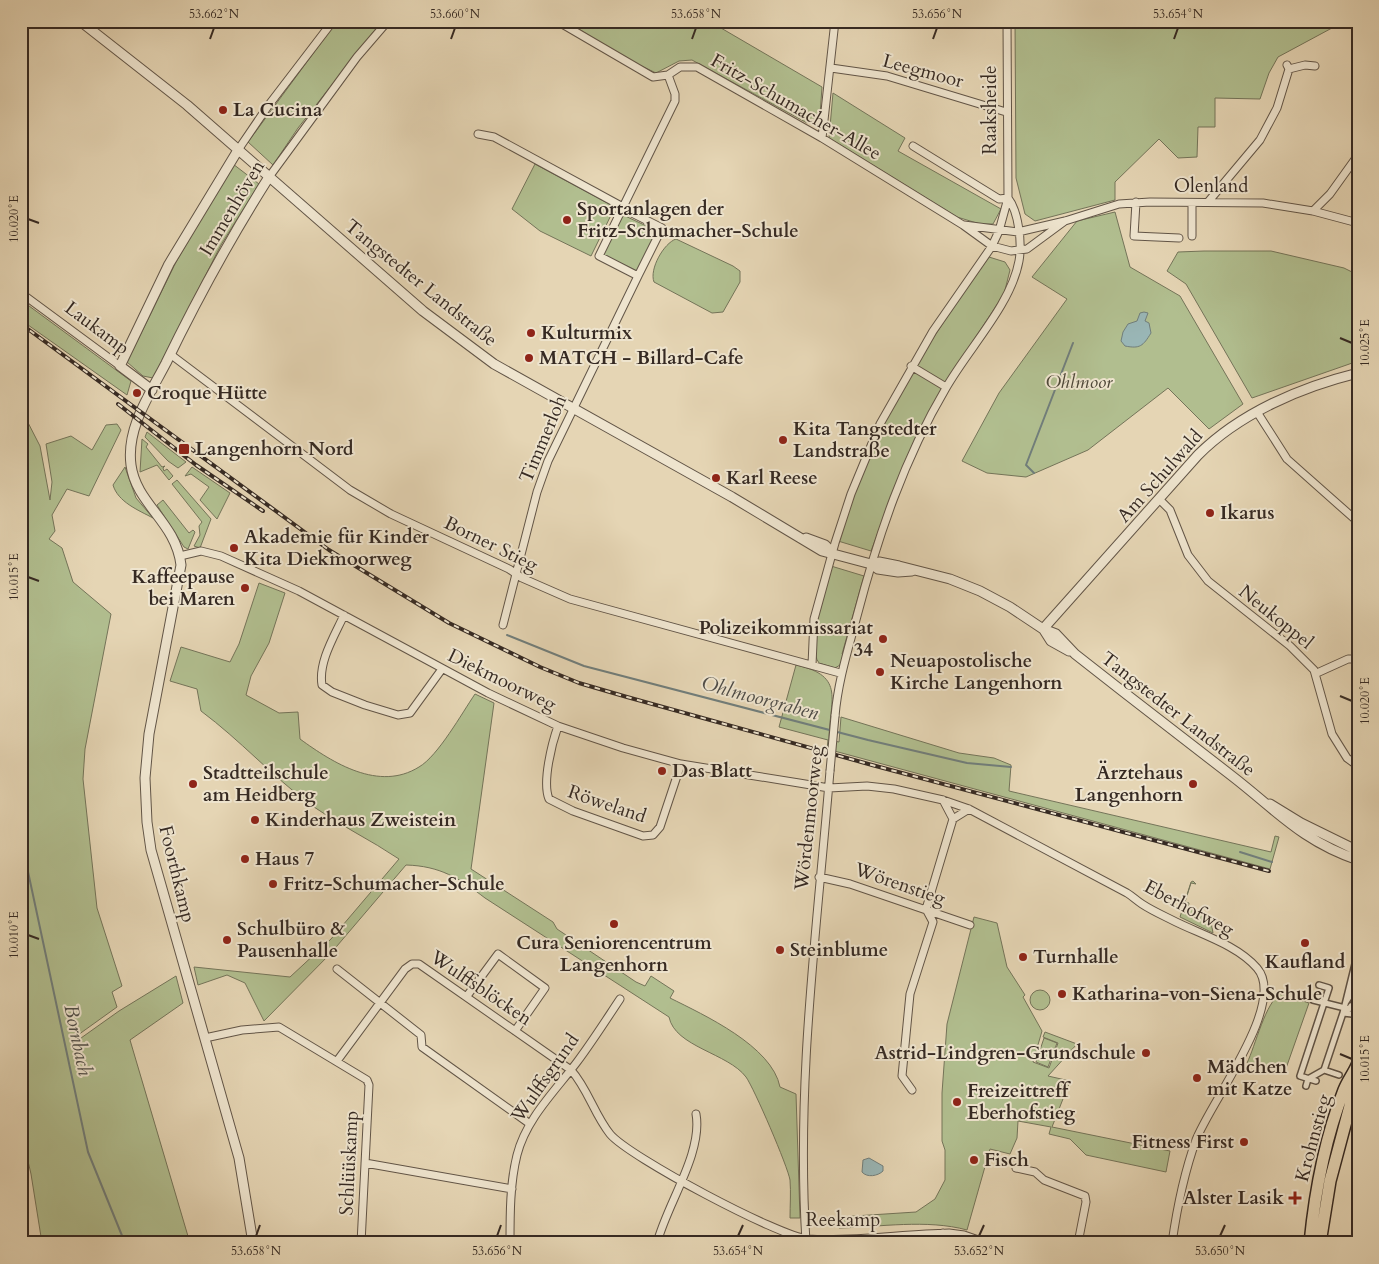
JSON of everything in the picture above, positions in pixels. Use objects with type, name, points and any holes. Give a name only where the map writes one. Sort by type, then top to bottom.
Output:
[{"type":"main road","name":"Krohnstieg","points":[[1310,1243],[1316,1199],[1332,1127],[1344,1088],[1356,1068]]},
{"type":"main road","name":"Krohnstieg","points":[[1320,1243],[1333,1166],[1354,1091],[1356,1068]]},
{"type":"street","name":"Tangstedter Landstraße","points":[[80,21],[187,105],[453,335],[494,364],[800,537],[826,545],[832,552],[871,564],[880,562],[950,579],[980,591],[1010,607],[1043,629],[1054,643],[1075,654],[1261,799],[1297,831],[1358,860]]},
{"type":"street","name":"Immenhöven","points":[[120,366],[169,264],[238,150],[268,106],[333,21]]},
{"type":"street","name":"Immenhöven","points":[[134,431],[170,354],[231,238],[269,177],[357,57],[388,21]]},
{"type":"street","name":"Fritz-Schumacher-Allee","points":[[557,21],[653,77],[668,75],[680,67],[696,67],[822,138],[994,243],[1020,251]]},
{"type":"street","points":[[822,138],[835,21]]},
{"type":"street","name":"Raaksheide","points":[[994,243],[1008,198],[1006,112],[1007,21]]},
{"type":"street","points":[[1208,202],[1260,140],[1277,108],[1288,67],[1315,66]]},
{"type":"street","name":"Leegmoor","points":[[831,68],[888,76],[1006,112]]},
{"type":"street","points":[[638,276],[599,256],[675,101],[675,94],[668,75]]},
{"type":"street","name":"Timmerloh","points":[[478,134],[494,137],[662,228],[555,444],[540,484],[503,625]]},
{"type":"street","points":[[913,146],[999,198],[1008,198]]},
{"type":"street","points":[[1313,211],[1330,194],[1358,156]]},
{"type":"street","name":"Raaksheide","points":[[1008,198],[1012,203],[1020,251]]},
{"type":"street","points":[[1136,202],[1134,236],[1179,238]]},
{"type":"street","name":"Olenland","points":[[1008,232],[1018,232],[1065,221],[1105,207],[1136,202],[1263,203],[1313,211],[1358,223]]},
{"type":"street","points":[[1192,203],[1192,236]]},
{"type":"street","name":"Olenland","points":[[1020,251],[1027,249],[1065,221]]},
{"type":"street","name":"Fritz-Schumacher-Allee","points":[[963,224],[1008,232]]},
{"type":"street","points":[[812,665],[814,619],[832,552],[851,494],[880,424],[911,366],[994,243]]},
{"type":"street","name":"Wördenmoorweg","points":[[806,1241],[802,1179],[803,1096],[819,877],[840,673],[871,564],[899,481],[921,433],[946,387],[1006,296],[1019,260],[1020,251]]},
{"type":"street","name":"Laukamp","points":[[21,293],[152,390]]},
{"type":"street","name":"Borner Stieg","points":[[170,354],[350,490],[391,514],[515,574],[570,599],[840,673]]},
{"type":"street","points":[[911,366],[946,387]]},
{"type":"street","name":"Am Schulwald","points":[[1043,629],[1206,447],[1226,430],[1257,412],[1310,388],[1358,373]]},
{"type":"street","points":[[1257,412],[1287,458],[1358,522]]},
{"type":"street","name":"Foorthkamp","points":[[134,431],[130,453],[134,476],[141,492],[169,529],[180,556],[181,565],[149,734],[144,778],[151,850],[239,1158],[253,1243]]},
{"type":"street","name":"Neukoppel","points":[[1159,499],[1170,510],[1188,555],[1208,581],[1290,646],[1317,673],[1332,734],[1347,758],[1358,766]]},
{"type":"street","name":"Diekmoorweg","points":[[180,556],[201,551],[221,556],[299,591],[442,669],[558,726],[623,748],[681,764],[829,788]]},
{"type":"street","points":[[344,615],[323,667],[321,677],[322,685],[332,692],[398,715],[410,713],[442,669]]},
{"type":"street","points":[[1317,673],[1348,659],[1358,659]]},
{"type":"street","name":"Röweland","points":[[558,726],[552,743],[546,793],[548,799],[573,811],[643,836],[652,835],[660,827],[681,764]]},
{"type":"street","name":"Eberhofweg","points":[[829,788],[885,788],[943,800],[969,809],[1127,893],[1140,903],[1228,947],[1256,967],[1261,975],[1263,997],[1260,1015],[1249,1042],[1210,1110],[1197,1138],[1181,1191],[1172,1243]]},
{"type":"street","name":"Tangstedter Landstraße","points":[[1261,799],[1301,823],[1358,851]]},
{"type":"street","points":[[943,800],[953,819]]},
{"type":"street","points":[[912,1090],[902,1076],[903,1054],[910,994],[933,922],[926,909],[953,819],[969,809]]},
{"type":"street","name":"Wörenstieg","points":[[819,877],[841,881],[970,925]]},
{"type":"street","points":[[467,996],[498,954],[545,988],[515,1030]]},
{"type":"street","name":"Wulffsblöcken","points":[[337,1061],[405,969],[412,964],[425,967],[571,1070]]},
{"type":"street","points":[[1306,1086],[1308,1079],[1324,1070],[1343,1013],[1355,967]]},
{"type":"street","points":[[337,969],[421,1035],[422,1047],[530,1124]]},
{"type":"street","points":[[1344,1007],[1358,983]]},
{"type":"street","points":[[1316,1081],[1300,1076],[1329,988],[1319,985]]},
{"type":"street","name":"Wulffsgrund","points":[[510,1243],[512,1189],[516,1156],[530,1124],[571,1070],[620,999]]},
{"type":"street","points":[[1313,1000],[1349,1009],[1351,1006]]},
{"type":"street","points":[[1343,1013],[1352,1014]]},
{"type":"street","points":[[205,1038],[242,1030],[279,1027],[337,1061]]},
{"type":"street","name":"Schlüüskamp","points":[[337,1061],[367,1080],[369,1085],[361,1243]]},
{"type":"street","name":"Reekamp","points":[[571,1070],[580,1080],[596,1113],[611,1135],[635,1156],[680,1181],[777,1229],[806,1241],[942,1233],[964,1235],[987,1243]]},
{"type":"street","points":[[1324,1070],[1339,1075]]},
{"type":"street","points":[[657,1243],[661,1226],[680,1181],[696,1135],[698,1126],[696,1114]]},
{"type":"street","points":[[365,1164],[512,1189]]},
{"type":"street","points":[[1016,1168],[1035,1172],[1049,1183],[1085,1196],[1086,1202],[1078,1243]]},
{"type":"street","points":[[942,1233],[942,1243]]},
{"type":"green space","points":[[337,21],[382,21],[298,128],[273,165],[248,142]]},
{"type":"green space","points":[[566,21],[709,21],[822,87],[820,115],[807,123],[692,60],[679,61],[656,73],[625,58]]},
{"type":"green space","points":[[1015,21],[1345,21],[1278,57],[1269,73],[1260,99],[1215,98],[1215,127],[1198,127],[1197,157],[1178,158],[1159,139],[1115,182],[1115,200],[1035,221],[1025,214],[1016,178]]},
{"type":"green space","points":[[833,93],[905,138],[898,151],[1001,209],[993,224],[980,224],[957,217],[829,138]]},
{"type":"green space","points":[[233,164],[259,184],[221,245],[153,378],[143,376],[127,362],[176,262]]},
{"type":"green space","name":"Sportanlagen der Fritz-Schumacher-Schule","points":[[535,164],[615,207],[591,256],[540,231],[512,209]]},
{"type":"green space","name":"Ohlmoor","points":[[1115,212],[1130,267],[1180,296],[1243,404],[1209,429],[1168,388],[1088,450],[1026,477],[987,473],[962,461],[999,393],[1067,299],[1032,277],[1077,221]]},
{"type":"green space","points":[[621,214],[657,231],[637,271],[602,254]]},
{"type":"green space","points":[[676,239],[740,271],[740,282],[723,312],[712,313],[654,282],[654,270],[662,251],[671,241]]},
{"type":"green space","points":[[1271,251],[1344,268],[1358,275],[1358,361],[1252,398],[1186,284],[1167,271],[1178,252]]},
{"type":"green space","points":[[989,257],[1005,262],[1010,270],[1004,294],[948,379],[920,429],[906,459],[871,551],[838,541],[875,441],[893,405],[932,340]]},
{"type":"green space","points":[[21,300],[131,381],[127,395],[21,320]]},
{"type":"green space","points":[[21,409],[40,446],[50,500],[52,482],[46,444],[71,436],[92,450],[106,425],[117,424],[121,430],[89,496],[67,489],[52,515],[55,531],[49,539],[62,548],[73,582],[111,614],[85,749],[83,779],[97,908],[122,986],[112,992],[117,1007],[71,1040],[74,1043],[119,1011],[176,976],[183,1003],[130,1040],[190,1243],[42,1243],[31,1174],[21,1131]]},
{"type":"green space","points":[[147,432],[186,462],[178,468],[168,461],[145,437]]},
{"type":"green space","points":[[142,439],[148,444],[146,447],[162,467],[165,466],[163,468],[164,471],[167,469],[173,476],[169,480],[157,465],[140,472]]},
{"type":"green space","points":[[125,467],[136,498],[153,518],[129,505],[116,491],[113,485]]},
{"type":"green space","points":[[192,467],[230,493],[217,519],[200,500],[209,487],[191,474],[185,476]]},
{"type":"green space","points":[[177,480],[211,519],[200,548],[194,546],[200,535],[199,526],[202,522],[172,484]]},
{"type":"green space","points":[[163,500],[189,533],[193,530],[195,532],[188,549],[184,547],[157,505]]},
{"type":"green space","points":[[831,566],[864,576],[842,654],[845,655],[840,665],[835,668],[819,663],[815,644],[818,616]]},
{"type":"green space","points":[[259,583],[285,593],[269,643],[251,676],[246,695],[279,713],[298,712],[300,739],[342,765],[372,775],[388,777],[404,774],[419,767],[434,754],[475,694],[494,703],[471,869],[553,922],[557,929],[636,982],[645,986],[651,976],[674,991],[670,998],[718,1023],[751,1045],[764,1058],[774,1072],[780,1087],[796,1094],[800,1218],[790,1218],[790,1180],[788,1172],[756,1096],[746,1077],[738,1069],[681,1036],[673,1027],[669,1017],[448,874],[429,868],[406,865],[331,953],[264,1021],[245,983],[227,975],[198,985],[194,967],[290,977],[331,939],[399,859],[311,805],[201,711],[197,689],[170,681],[181,647],[230,662],[239,644]]},
{"type":"green space","points":[[796,665],[823,676],[829,683],[832,692],[832,702],[829,740],[839,742],[841,717],[959,753],[994,758],[1011,765],[1009,791],[1271,852],[1275,836],[1279,837],[1270,869],[827,749],[828,740],[779,727]]},
{"type":"green space","points":[[1193,881],[1196,884],[1191,883],[1185,902],[1189,903],[1188,908],[1205,914],[1203,919],[1211,922],[1213,933],[1180,917],[1191,882]]},
{"type":"green space","points":[[974,917],[997,923],[1007,967],[1025,995],[1023,997],[1042,1031],[1033,1062],[1049,1068],[1058,1043],[1043,1037],[1045,1032],[1077,1044],[1048,1076],[1070,1081],[1052,1127],[1170,1151],[1166,1172],[1086,1155],[1070,1139],[1049,1134],[1051,1127],[1018,1121],[1017,1138],[1010,1154],[990,1149],[967,1230],[920,1224],[839,1228],[839,1217],[916,1212],[935,1199],[945,1180],[945,1150],[942,1141],[942,1093],[947,1024]]},
{"type":"green space","points":[[1040,990],[1047,993],[1050,1000],[1047,1007],[1040,1010],[1033,1007],[1030,1000],[1033,993]]},
{"type":"green space","points":[[1281,994],[1309,1003],[1284,1074],[1247,1063],[1270,1005]]},
{"type":"green space","points":[[1044,1038],[1057,1043],[1048,1067],[1036,1062]]},
{"type":"water","points":[[1140,313],[1148,313],[1145,321],[1149,323],[1151,333],[1141,346],[1125,346],[1121,341],[1123,332],[1128,324],[1137,321]]},
{"type":"water","points":[[869,1158],[883,1166],[883,1171],[872,1176],[864,1174],[862,1172],[863,1160]]},
{"type":"waterway","name":"Ohlmoorgraben","points":[[1034,473],[1026,465],[1073,343]]},
{"type":"waterway","name":"Ohlmoorgraben","points":[[507,635],[584,666],[868,740],[967,763],[1011,767]]},
{"type":"waterway","name":"Bornbach","points":[[21,839],[88,1152],[125,1243]]},
{"type":"waterway","name":"Ohlmoorgraben","points":[[1240,852],[1272,862]]},
{"type":"railway","points":[[21,324],[329,550],[449,623],[540,667],[579,683],[627,697],[872,765],[1269,871]]},
{"type":"railway","points":[[118,404],[196,465],[263,511]]},
{"type":"place","name":"La Cucina","points":[[223,110]]},
{"type":"place","name":"Sportanlagen der Fritz-Schumacher-Schule","points":[[567,220]]},
{"type":"place","name":"Kulturmix","points":[[531,333]]},
{"type":"place","name":"MATCH - Billard-Cafe","points":[[529,358]]},
{"type":"place","name":"Croque Hütte","points":[[137,393]]},
{"type":"place","name":"Kita Tangstedter Landstraße","points":[[783,440]]},
{"type":"place","name":"Langenhorn Nord","points":[[184,449]]},
{"type":"place","name":"Karl Reese","points":[[716,478]]},
{"type":"place","name":"Ikarus","points":[[1210,513]]},
{"type":"place","name":"Akademie für Kinder Kita Diekmoorweg","points":[[234,548]]},
{"type":"place","name":"Kaffeepause bei Maren","points":[[245,588]]},
{"type":"place","name":"Polizeikommissariat 34","points":[[883,639]]},
{"type":"place","name":"Neuapostolische Kirche Langenhorn","points":[[880,672]]},
{"type":"place","name":"Das Blatt","points":[[662,771]]},
{"type":"place","name":"Stadtteilschule am Heidberg","points":[[193,784]]},
{"type":"place","name":"Ärztehaus Langenhorn","points":[[1193,784]]},
{"type":"place","name":"Kinderhaus Zweistein","points":[[255,820]]},
{"type":"place","name":"Haus 7","points":[[245,859]]},
{"type":"place","name":"Fritz-Schumacher-Schule","points":[[273,884]]},
{"type":"place","name":"Cura Seniorencentrum Langenhorn","points":[[614,924]]},
{"type":"place","name":"Schulbüro & Pausenhalle","points":[[227,940]]},
{"type":"place","name":"Kaufland","points":[[1305,943]]},
{"type":"place","name":"Steinblume","points":[[780,950]]},
{"type":"place","name":"Turnhalle","points":[[1023,957]]},
{"type":"place","name":"Katharina-von-Siena-Schule","points":[[1062,994]]},
{"type":"place","name":"Astrid-Lindgren-Grundschule","points":[[1146,1053]]},
{"type":"place","name":"Mädchen mit Katze","points":[[1197,1078]]},
{"type":"place","name":"Freizeittreff Eberhofstieg","points":[[957,1102]]},
{"type":"place","name":"Fitness First","points":[[1244,1142]]},
{"type":"place","name":"Fisch","points":[[974,1160]]},
{"type":"place","name":"Alster Lasik","points":[[1295,1198]]}]
